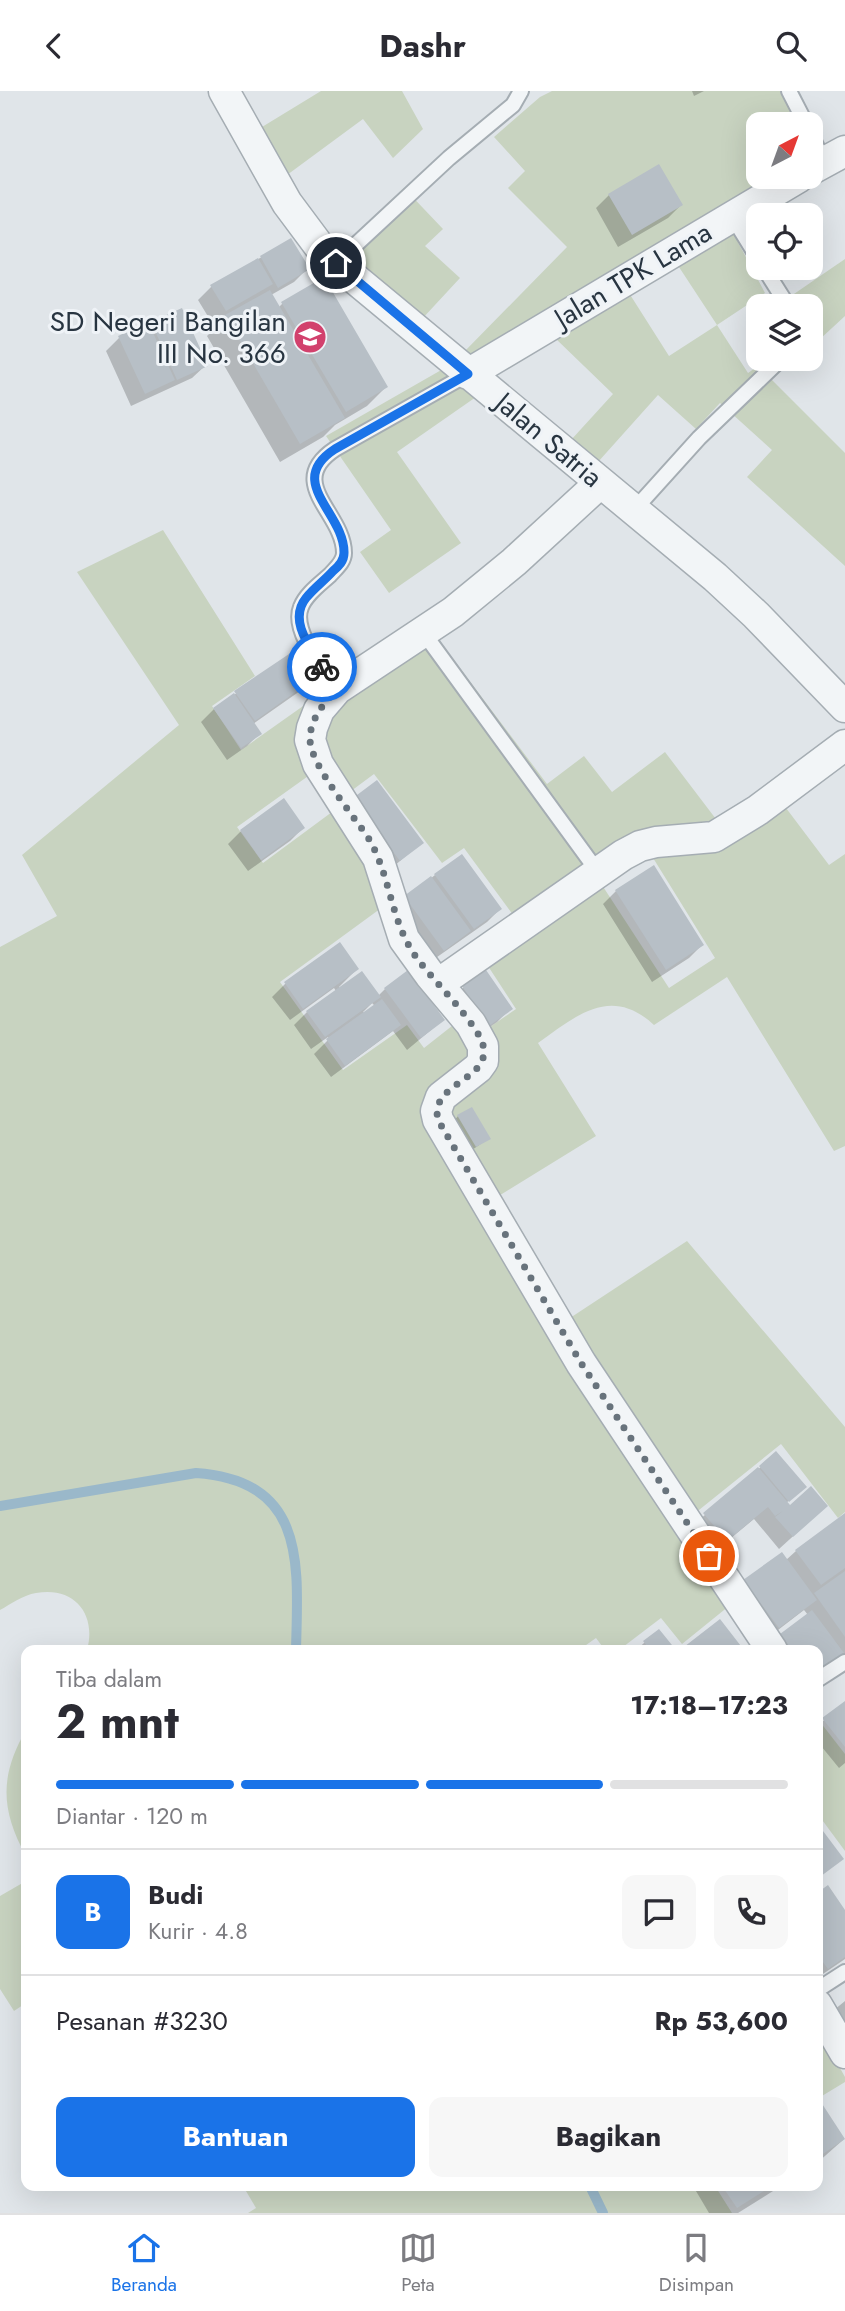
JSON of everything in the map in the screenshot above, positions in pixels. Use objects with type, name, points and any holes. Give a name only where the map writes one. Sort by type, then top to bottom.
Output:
[{"type":"street","name":"Jalan Satria","points":[[224,91],[287,202],[313,240],[336,263],[748,607],[845,707]]},
{"type":"street","name":"Jalan TPK Lama","points":[[468,374],[779,189]]},
{"type":"street","points":[[600,483],[479,592],[337,689],[319,710],[310,740],[318,764],[379,857],[404,939],[480,1037],[484,1053],[478,1067],[441,1097],[436,1111],[438,1120],[581,1363],[769,1645]]},
{"type":"street","points":[[438,985],[598,872],[640,846],[714,837],[730,829],[845,745]]},
{"type":"street","points":[[823,2015],[845,2053]]},
{"type":"lane","points":[[336,263],[449,158],[513,105],[521,91]]},
{"type":"lane","points":[[789,91],[800,112]]},
{"type":"lane","points":[[732,216],[746,239]]},
{"type":"lane","points":[[634,510],[699,438],[769,371]]},
{"type":"lane","points":[[337,689],[309,647],[299,619],[305,598],[343,560],[341,538],[316,484],[314,473],[317,464],[335,449],[468,374]]},
{"type":"lane","points":[[423,632],[598,872]]},
{"type":"lane","points":[[823,1676],[845,1662]]},
{"type":"lane","points":[[823,1986],[845,1972]]},
{"type":"green space","points":[[321,91],[402,91],[423,129],[393,158],[363,119],[287,175],[262,127]]},
{"type":"green space","points":[[552,91],[780,91],[790,112],[746,112],[746,189],[759,189],[473,358],[464,352],[567,247],[508,188],[525,171],[494,137],[540,97]]},
{"type":"green space","points":[[404,188],[443,229],[425,246],[460,278],[422,319],[339,250]]},
{"type":"green space","points":[[732,231],[746,257],[746,280],[758,280],[765,293],[746,294],[746,306],[717,325],[677,264]]},
{"type":"green space","points":[[845,259],[845,316],[823,336],[823,294],[794,294],[814,280],[823,280],[823,274]]},
{"type":"green space","points":[[629,293],[669,356],[717,325],[748,373],[763,371],[845,453],[845,566],[747,477],[772,450],[720,403],[696,429],[658,395],[598,462],[571,440],[613,394],[555,338]]},
{"type":"green space","points":[[443,369],[476,397],[397,452],[461,543],[389,593],[360,552],[391,530],[326,436]]},
{"type":"green space","points":[[163,530],[255,676],[212,706],[241,750],[313,699],[311,774],[237,827],[263,863],[336,809],[363,847],[384,906],[280,982],[343,1070],[407,1025],[424,1048],[457,1022],[476,1051],[431,1091],[729,1606],[682,1644],[661,1618],[626,1645],[601,1645],[596,1638],[586,1645],[88,1645],[89,1625],[85,1614],[80,1605],[61,1594],[36,1593],[0,1610],[0,947],[57,916],[22,855],[179,725],[77,572]]},
{"type":"green space","points":[[438,639],[547,784],[584,756],[612,792],[665,752],[722,827],[701,834],[516,919],[464,848],[442,863],[374,774],[347,794],[322,741],[329,720],[341,704]]},
{"type":"green space","points":[[783,804],[829,865],[845,854],[845,1146],[834,1151],[727,977],[654,1025],[638,1013],[623,1007],[595,1008],[581,1014],[538,1043],[596,1136],[497,1197],[454,1120],[452,1111],[487,1029],[516,1009],[486,963],[600,882],[669,988],[715,958],[650,853]]},
{"type":"green space","points":[[687,1241],[845,1427],[845,1512],[838,1518],[781,1444],[694,1514],[570,1318]]},
{"type":"green space","points":[[823,1726],[845,1754],[845,1851],[823,1821]]},
{"type":"green space","points":[[21,1739],[21,1847],[11,1823],[6,1792],[11,1762]]},
{"type":"green space","points":[[21,1884],[21,2006],[14,2011],[0,1989],[0,1896]]},
{"type":"green space","points":[[823,2038],[845,2077],[845,2082],[823,2095]]},
{"type":"green space","points":[[246,2191],[718,2191],[732,2213],[248,2213],[256,2208]]},
{"type":"building","points":[[659,164],[683,205],[632,235],[608,194]]},
{"type":"building","points":[[291,238],[310,269],[278,288],[260,256]]},
{"type":"building","points":[[258,258],[273,284],[226,311],[210,285]]},
{"type":"building","points":[[324,277],[388,387],[346,412],[281,302]]},
{"type":"building","points":[[270,290],[345,418],[300,444],[225,315]]},
{"type":"building","points":[[182,308],[208,366],[177,380],[151,322]]},
{"type":"building","points":[[148,322],[175,380],[145,394],[118,336]]},
{"type":"building","points":[[295,650],[315,678],[255,721],[234,691]]},
{"type":"building","points":[[234,693],[262,734],[241,748],[213,708]]},
{"type":"building","points":[[377,780],[424,843],[400,861],[353,798]]},
{"type":"building","points":[[284,798],[305,828],[261,860],[240,830]]},
{"type":"building","points":[[462,854],[502,909],[474,929],[434,874]]},
{"type":"building","points":[[654,865],[704,945],[666,970],[615,890]]},
{"type":"building","points":[[431,876],[471,931],[444,951],[404,896]]},
{"type":"building","points":[[340,942],[359,969],[303,1009],[284,982]]},
{"type":"building","points":[[408,970],[445,1020],[421,1038],[384,988]]},
{"type":"building","points":[[486,970],[513,1009],[489,1026],[462,986]]},
{"type":"building","points":[[362,971],[381,997],[325,1037],[306,1011]]},
{"type":"building","points":[[382,999],[401,1025],[345,1066],[326,1039]]},
{"type":"building","points":[[472,1107],[491,1139],[476,1147],[457,1115]]},
{"type":"building","points":[[776,1451],[807,1487],[789,1502],[759,1466]]},
{"type":"building","points":[[758,1467],[790,1505],[811,1486],[828,1506],[793,1537],[775,1517],[783,1511],[775,1516],[768,1507],[727,1541],[703,1513]]},
{"type":"building","points":[[845,1513],[845,1568],[821,1585],[795,1550]]},
{"type":"building","points":[[782,1552],[817,1600],[779,1628],[743,1580]]},
{"type":"building","points":[[845,1571],[845,1637],[814,1593]]},
{"type":"building","points":[[812,1610],[844,1653],[823,1668],[823,1645],[788,1645],[780,1634]]},
{"type":"building","points":[[720,1619],[740,1645],[686,1645]]},
{"type":"building","points":[[659,1629],[672,1645],[646,1645],[643,1641]]},
{"type":"building","points":[[845,1701],[845,1747],[823,1719]]},
{"type":"building","points":[[823,1831],[844,1859],[823,1875]]},
{"type":"building","points":[[828,1885],[845,1910],[845,1957],[828,1969],[823,1962],[823,1889]]},
{"type":"building","points":[[823,2105],[845,2139],[823,2154]]},
{"type":"building","points":[[725,2191],[764,2191],[737,2208]]},
{"type":"waterway","points":[[0,1506],[196,1473],[232,1479],[259,1492],[277,1510],[288,1532],[295,1558],[296,1645]]},
{"type":"waterway","points":[[592,2191],[603,2213]]},
{"type":"way so far","points":[[322,667],[337,689],[319,710],[312,728],[310,740],[318,764],[379,857],[404,939],[471,1024],[483,1045],[484,1053],[478,1067],[441,1097],[436,1111],[438,1120],[581,1363],[709,1556]]},
{"type":"place","name":"SD Negeri Bangilan III No. 366","points":[[310,337]]},
{"type":"route","points":[[322,667],[302,633],[300,608],[305,598],[343,560],[344,550],[316,484],[314,473],[317,464],[335,449],[468,374],[336,263]]}]
